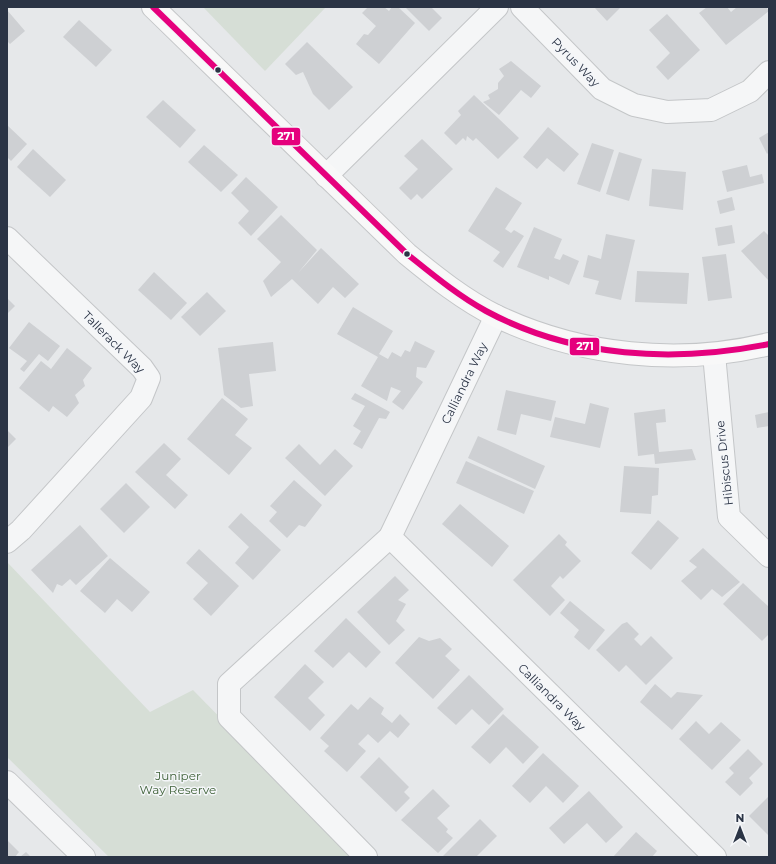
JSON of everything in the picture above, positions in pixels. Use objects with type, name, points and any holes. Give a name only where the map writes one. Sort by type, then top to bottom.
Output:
[{"type":"street","points":[[153,7],[416,262],[450,288],[496,316],[545,335],[592,347],[653,355],[714,354],[769,344]]},
{"type":"street","points":[[326,176],[497,7]]},
{"type":"street","name":"Pyrus Way","points":[[522,7],[602,89],[634,105],[667,112],[711,110],[750,91],[769,72]]},
{"type":"street","name":"Tallerack Way","points":[[7,238],[142,368],[149,378],[141,398],[21,530],[7,542]]},
{"type":"street","name":"Calliandra Way","points":[[366,857],[228,717],[228,684],[390,537],[496,316]]},
{"type":"street","name":"Hibiscus Drive","points":[[714,354],[730,517],[769,556]]},
{"type":"street","name":"Calliandra Way","points":[[390,537],[715,857]]},
{"type":"street","points":[[7,782],[84,857]]},
{"type":"green space","points":[[203,7],[326,7],[265,71]]},
{"type":"green space","name":"Juniper Way Reserve","points":[[7,562],[150,712],[193,690],[357,857],[109,857],[7,757]]},
{"type":"building","points":[[368,7],[384,7],[389,11],[392,7],[398,7],[415,23],[379,64],[356,44],[364,34],[368,35],[376,26],[362,13]]},
{"type":"building","points":[[405,7],[431,7],[442,18],[429,31]]},
{"type":"building","points":[[594,7],[621,7],[607,21]]},
{"type":"building","points":[[707,7],[727,7],[731,12],[737,7],[766,7],[769,11],[726,45],[699,13]]},
{"type":"building","points":[[7,10],[25,31],[10,44],[7,41]]},
{"type":"building","points":[[667,14],[700,50],[668,80],[656,67],[670,53],[649,30]]},
{"type":"building","points":[[79,20],[112,50],[96,67],[63,37]]},
{"type":"building","points":[[307,42],[353,87],[329,110],[313,94],[303,72],[296,75],[285,64]]},
{"type":"building","points":[[511,61],[541,86],[531,98],[521,90],[499,115],[483,102],[490,99],[488,95],[498,89],[498,83],[504,76],[499,69]]},
{"type":"building","points":[[474,95],[519,138],[498,159],[476,138],[473,141],[467,136],[466,141],[463,138],[456,145],[444,133],[461,115],[458,111]]},
{"type":"building","points":[[163,100],[196,130],[180,148],[146,117]]},
{"type":"building","points":[[7,125],[27,144],[11,161],[7,157]]},
{"type":"building","points":[[548,127],[579,154],[564,172],[547,158],[537,169],[523,157]]},
{"type":"building","points":[[769,132],[769,152],[767,154],[759,138]]},
{"type":"building","points":[[422,139],[453,169],[422,199],[417,194],[411,200],[399,188],[418,169],[404,156]]},
{"type":"building","points":[[592,143],[614,150],[600,192],[577,184]]},
{"type":"building","points":[[204,145],[238,175],[221,192],[188,162]]},
{"type":"building","points":[[33,149],[66,180],[50,197],[17,167]]},
{"type":"building","points":[[619,152],[642,159],[629,201],[606,194]]},
{"type":"building","points":[[747,165],[750,177],[762,174],[764,183],[727,192],[722,171]]},
{"type":"building","points":[[652,169],[686,172],[683,210],[649,206]]},
{"type":"building","points":[[246,177],[278,207],[251,236],[238,223],[249,211],[231,193]]},
{"type":"building","points":[[496,187],[522,203],[505,229],[511,233],[514,230],[524,236],[503,268],[493,261],[500,252],[468,231]]},
{"type":"building","points":[[732,197],[735,210],[720,214],[717,201]]},
{"type":"building","points":[[281,215],[317,250],[298,273],[321,248],[359,284],[345,298],[333,287],[318,304],[292,279],[271,297],[263,281],[281,262],[257,239]]},
{"type":"building","points":[[732,225],[735,243],[718,246],[715,228]]},
{"type":"building","points":[[534,227],[562,239],[554,258],[560,260],[563,254],[579,261],[569,285],[549,276],[549,280],[517,267]]},
{"type":"building","points":[[764,231],[769,236],[769,281],[741,251]]},
{"type":"building","points":[[606,234],[635,240],[621,300],[595,294],[599,281],[583,277],[588,255],[601,259]]},
{"type":"building","points":[[726,254],[732,298],[708,301],[702,257]]},
{"type":"building","points":[[637,271],[689,273],[687,304],[635,302]]},
{"type":"building","points":[[154,272],[187,303],[171,320],[138,290]]},
{"type":"building","points":[[207,292],[226,311],[200,336],[181,317]]},
{"type":"building","points":[[7,298],[15,306],[7,314]]},
{"type":"building","points":[[353,307],[393,331],[379,354],[388,359],[392,352],[401,357],[405,350],[410,352],[415,341],[435,351],[426,368],[417,367],[416,377],[423,382],[403,410],[392,402],[401,391],[391,387],[387,401],[361,386],[378,357],[337,334]]},
{"type":"building","points":[[29,322],[60,346],[48,361],[39,354],[24,372],[20,369],[27,361],[9,348]]},
{"type":"building","points":[[273,342],[276,371],[249,374],[253,406],[241,408],[224,395],[218,348]]},
{"type":"building","points":[[67,348],[92,368],[83,380],[85,386],[75,395],[79,403],[67,417],[53,406],[49,412],[19,388],[41,361],[51,369]]},
{"type":"building","points":[[506,390],[556,401],[551,421],[521,414],[516,435],[497,430]]},
{"type":"building","points":[[355,393],[390,412],[386,419],[379,418],[362,449],[353,444],[361,431],[353,426],[365,406],[351,399]]},
{"type":"building","points":[[222,398],[248,419],[235,435],[252,448],[229,475],[187,439]]},
{"type":"building","points":[[590,403],[609,408],[600,448],[550,437],[555,417],[585,424]]},
{"type":"building","points":[[665,409],[666,422],[656,423],[659,452],[692,449],[696,460],[655,464],[654,454],[638,456],[634,413]]},
{"type":"building","points":[[769,412],[769,426],[757,428],[755,415]]},
{"type":"building","points":[[7,430],[16,439],[7,448]]},
{"type":"building","points":[[478,436],[545,466],[535,489],[468,458]]},
{"type":"building","points":[[164,443],[181,459],[166,475],[188,495],[175,509],[135,472]]},
{"type":"building","points":[[299,444],[320,465],[335,449],[353,466],[325,496],[285,458]]},
{"type":"building","points":[[466,461],[534,491],[524,514],[456,483]]},
{"type":"building","points":[[624,466],[659,468],[658,495],[652,496],[651,514],[620,512]]},
{"type":"building","points":[[294,480],[322,505],[305,527],[299,525],[287,538],[269,521],[277,512],[270,506]]},
{"type":"building","points":[[126,483],[150,507],[124,533],[100,509]]},
{"type":"building","points":[[460,504],[509,546],[492,567],[442,524]]},
{"type":"building","points":[[241,513],[281,550],[253,580],[235,563],[249,547],[228,527]]},
{"type":"building","points":[[658,520],[679,538],[651,570],[631,553]]},
{"type":"building","points":[[80,525],[108,556],[76,585],[70,579],[62,586],[57,584],[53,593],[31,570]]},
{"type":"building","points":[[559,534],[567,542],[565,545],[581,561],[563,579],[560,576],[551,586],[565,600],[550,616],[513,580]]},
{"type":"building","points":[[703,548],[740,582],[722,597],[712,589],[701,600],[681,581],[697,567],[689,561]]},
{"type":"building","points":[[199,549],[239,586],[211,616],[193,599],[208,583],[186,563]]},
{"type":"building","points":[[110,558],[150,592],[132,612],[117,599],[105,613],[80,591]]},
{"type":"building","points":[[395,576],[409,590],[398,600],[406,604],[396,621],[405,630],[389,645],[357,612]]},
{"type":"building","points":[[743,583],[769,607],[769,634],[762,641],[723,604]]},
{"type":"building","points":[[570,601],[605,630],[589,650],[574,637],[579,630],[560,613]]},
{"type":"building","points":[[346,618],[381,652],[366,668],[349,652],[333,668],[314,651]]},
{"type":"building","points":[[627,622],[639,634],[634,639],[641,646],[651,636],[673,658],[646,685],[626,665],[619,672],[596,650],[622,624]]},
{"type":"building","points":[[419,637],[429,641],[440,638],[452,649],[445,656],[460,670],[433,699],[395,663]]},
{"type":"building","points":[[305,664],[324,682],[308,698],[325,715],[310,731],[274,697]]},
{"type":"building","points":[[469,675],[504,709],[489,725],[472,709],[456,725],[437,708]]},
{"type":"building","points":[[655,684],[671,698],[677,692],[703,695],[672,730],[640,702]]},
{"type":"building","points":[[370,697],[384,708],[381,714],[392,723],[400,714],[410,724],[398,738],[390,731],[378,743],[368,734],[358,744],[366,751],[347,772],[324,751],[329,746],[320,738],[351,704],[358,710]]},
{"type":"building","points":[[503,714],[539,747],[523,764],[506,747],[490,764],[471,747]]},
{"type":"building","points":[[696,721],[709,734],[721,722],[741,740],[712,770],[679,739]]},
{"type":"building","points":[[748,749],[763,764],[749,778],[753,783],[740,796],[725,782],[734,773],[729,768]]},
{"type":"building","points":[[543,753],[579,786],[563,803],[546,786],[530,803],[512,786]]},
{"type":"building","points":[[379,757],[409,787],[404,792],[410,798],[396,812],[360,777]]},
{"type":"building","points":[[433,789],[450,806],[437,818],[448,829],[446,832],[453,838],[438,853],[401,820]]},
{"type":"building","points":[[589,791],[623,827],[606,843],[587,823],[564,844],[549,828]]},
{"type":"building","points":[[769,796],[769,834],[768,835],[749,816]]},
{"type":"building","points":[[480,819],[497,836],[476,857],[442,857]]},
{"type":"building","points":[[636,832],[657,851],[652,857],[613,857]]},
{"type":"building","points":[[7,840],[19,852],[15,857],[7,857]]},
{"type":"building","points":[[26,852],[31,857],[20,857]]},
{"type":"transit line","name":"271","points":[[153,7],[407,254],[435,277],[475,305],[519,327],[554,339],[589,347],[624,352],[661,354],[697,353],[733,350],[769,344]]}]
